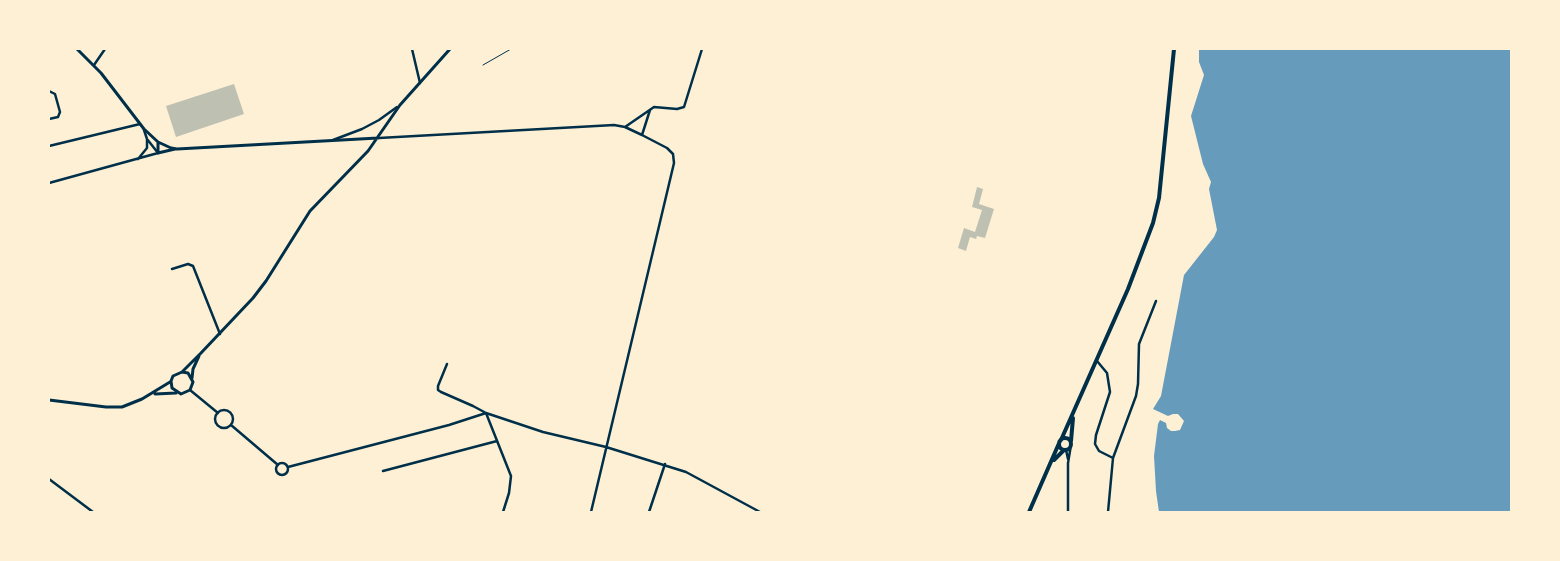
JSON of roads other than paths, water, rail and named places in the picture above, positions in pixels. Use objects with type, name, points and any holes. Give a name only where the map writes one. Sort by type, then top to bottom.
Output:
[{"type":"main road","points":[[1030,512],[1128,289],[1153,222],[1159,198],[1174,49]]},
{"type":"main road","points":[[1051,464],[1071,444],[1073,416]]},
{"type":"main road","points":[[1061,441],[1066,438],[1071,444]]},
{"type":"main road","points":[[1061,441],[1060,446],[1065,450]]},
{"type":"street","points":[[77,49],[94,65],[140,124],[158,142],[177,149]]},
{"type":"street","points":[[94,65],[105,49]]},
{"type":"street","points":[[412,49],[420,82]]},
{"type":"street","points":[[178,393],[172,388],[173,376],[182,372],[201,354],[264,284],[314,206],[364,156],[379,138],[400,105],[450,49]]},
{"type":"street","points":[[625,127],[657,106],[677,109],[684,107],[702,49]]},
{"type":"street","points":[[49,91],[55,94],[60,112],[58,116],[49,119]]},
{"type":"street","points":[[330,141],[370,125],[400,105]]},
{"type":"street","points":[[642,135],[650,109]]},
{"type":"street","points":[[49,146],[140,124]]},
{"type":"street","points":[[49,183],[177,149],[611,125],[625,127],[669,150],[673,154],[674,161],[591,512]]},
{"type":"street","points":[[138,160],[147,148],[144,128]]},
{"type":"street","points":[[147,139],[158,154]]},
{"type":"street","points":[[158,142],[158,154]]},
{"type":"street","points":[[172,269],[188,264],[193,266],[220,334]]},
{"type":"street","points":[[1108,512],[1113,458],[1134,401],[1138,384],[1139,344],[1156,301]]},
{"type":"street","points":[[152,394],[184,394],[190,390],[193,385],[194,367],[201,354]]},
{"type":"street","points":[[1097,361],[1107,373],[1110,392],[1095,444],[1099,451],[1113,458]]},
{"type":"street","points":[[448,364],[438,390],[486,413],[547,434],[606,447],[664,464],[686,472],[760,512]]},
{"type":"street","points":[[182,372],[188,374],[192,379]]},
{"type":"street","points":[[49,400],[118,408],[132,404],[171,382]]},
{"type":"street","points":[[190,390],[218,413]]},
{"type":"street","points":[[218,413],[225,410],[230,412],[233,420],[231,425]]},
{"type":"street","points":[[218,413],[216,420],[218,425],[223,428],[231,425]]},
{"type":"street","points":[[486,413],[506,462],[511,480],[503,512]]},
{"type":"street","points":[[288,467],[449,425],[486,413]]},
{"type":"street","points":[[231,425],[278,465]]},
{"type":"street","points":[[383,471],[497,441]]},
{"type":"street","points":[[1068,512],[1068,463],[1071,444]]},
{"type":"street","points":[[1065,450],[1068,463]]},
{"type":"street","points":[[278,465],[284,463],[288,467]]},
{"type":"street","points":[[649,512],[664,464]]},
{"type":"street","points":[[278,465],[276,470],[280,474],[286,474],[288,467]]},
{"type":"street","points":[[49,479],[93,512]]},
{"type":"lane","points":[[483,65],[511,49]]},
{"type":"water","points":[[1199,49],[1511,49],[1511,512],[1159,512],[1154,456],[1158,424],[1160,420],[1166,423],[1167,428],[1171,431],[1175,431],[1180,430],[1184,421],[1178,414],[1168,416],[1153,409],[1161,396],[1184,275],[1214,237],[1217,230],[1209,189],[1211,182],[1203,164],[1191,116],[1204,75],[1199,62]]}]
